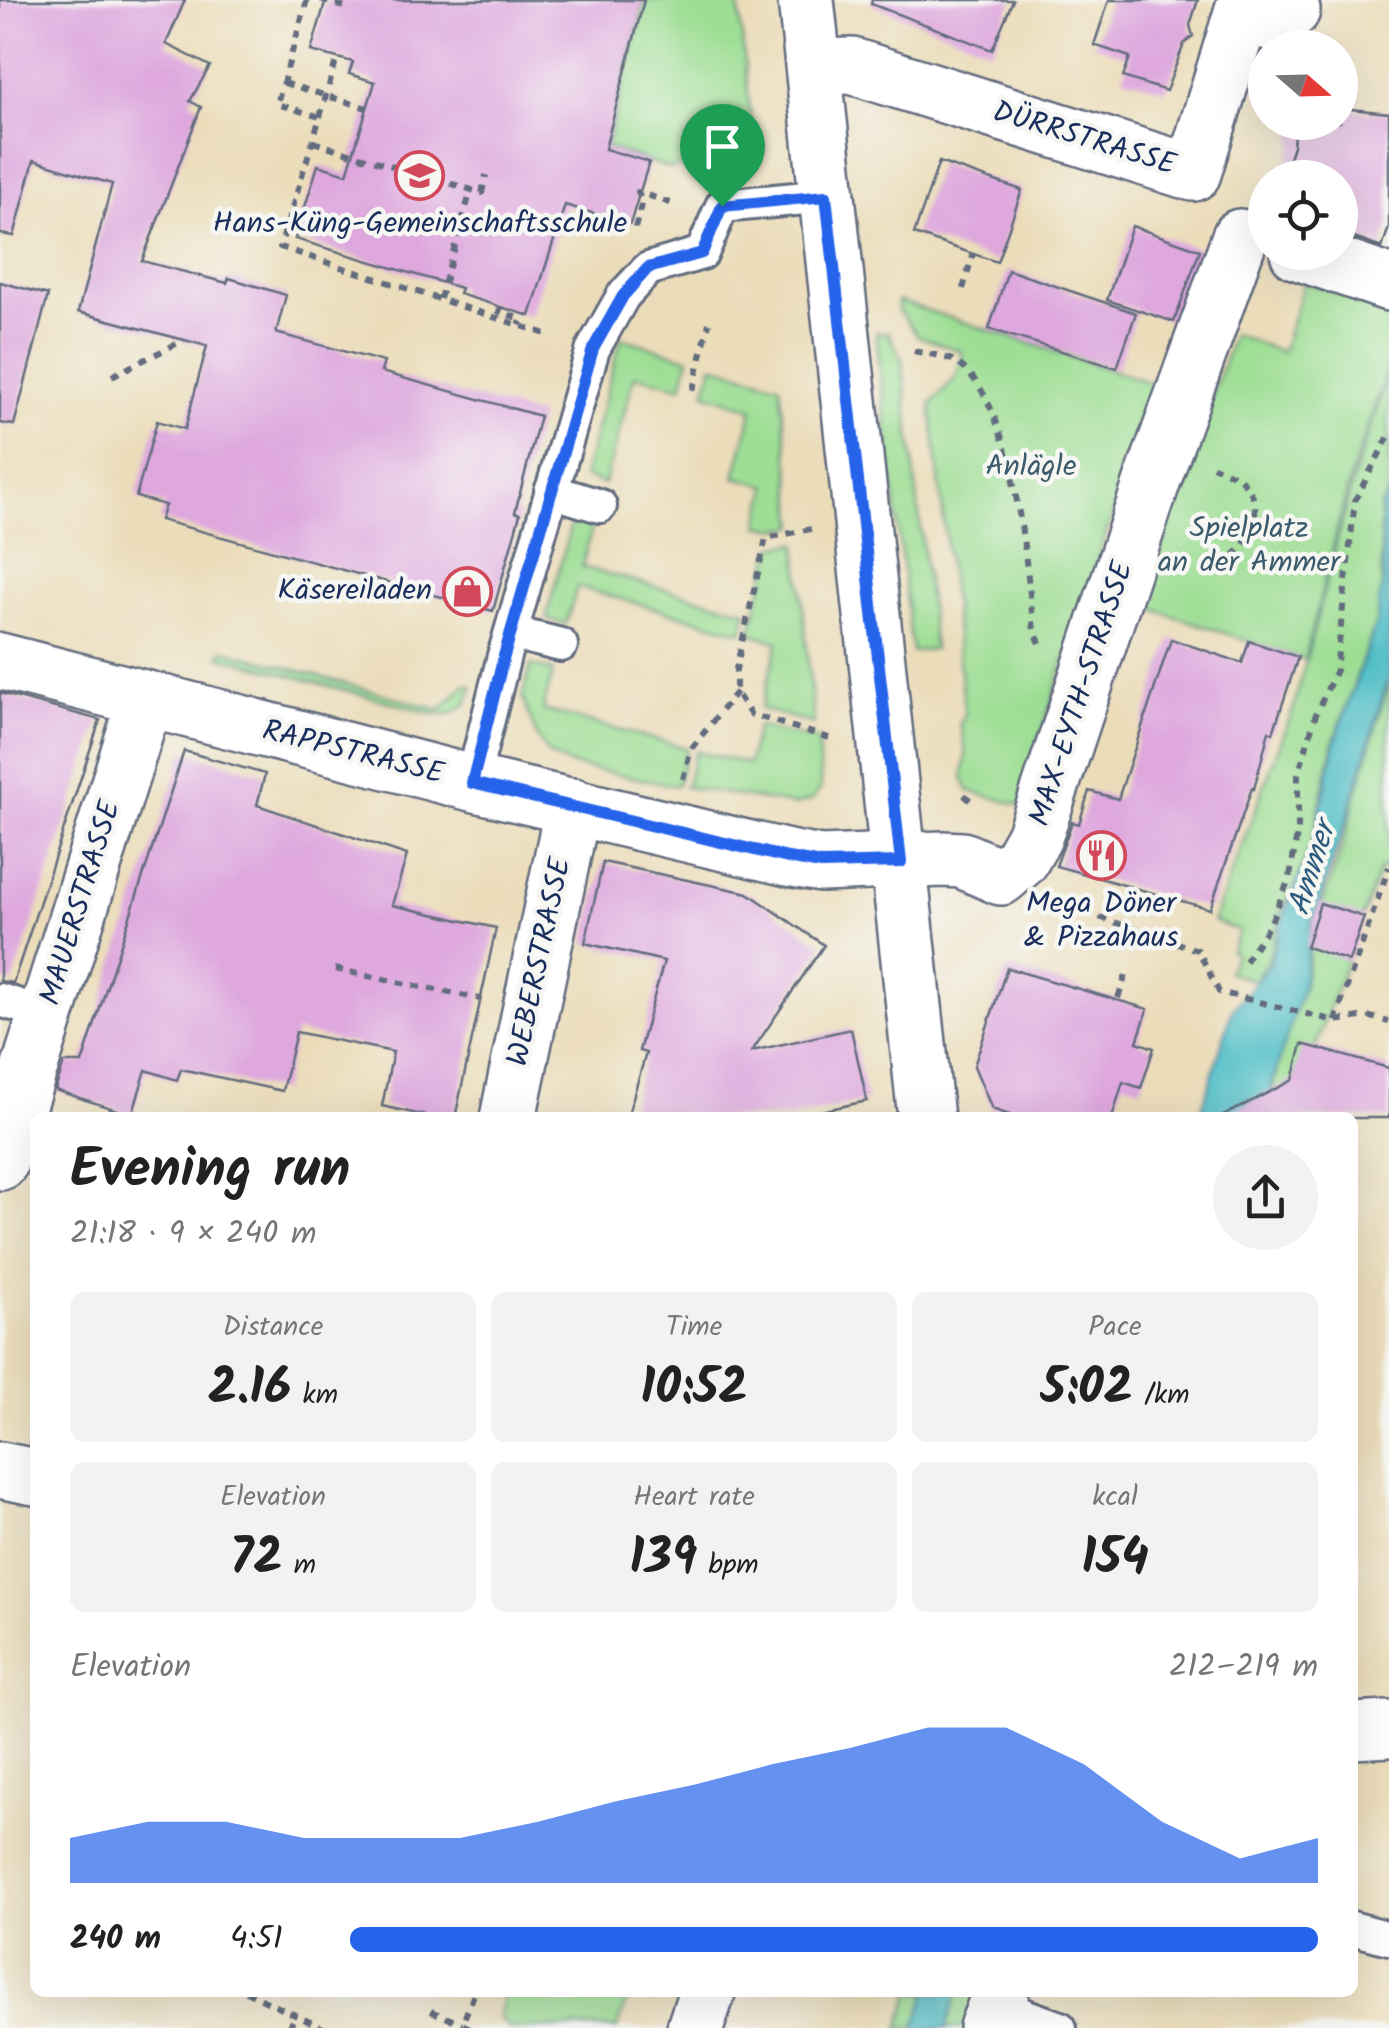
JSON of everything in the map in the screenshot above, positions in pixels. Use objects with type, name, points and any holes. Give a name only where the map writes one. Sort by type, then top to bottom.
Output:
[{"type":"street","points":[[806,0],[925,1112]]},
{"type":"street","name":"DÜRRSTRASSE","points":[[814,67],[852,66],[1193,173],[1260,8]]},
{"type":"street","name":"MAX-EYTH-STRASSE","points":[[1193,173],[1248,235]]},
{"type":"street","name":"MAX-EYTH-STRASSE","points":[[1001,877],[1021,860],[1034,837],[1165,447],[1248,250]]},
{"type":"street","points":[[1351,270],[1389,283]]},
{"type":"street","name":"RAPPSTRASSE","points":[[0,661],[472,783],[804,862],[962,860],[1001,877]]},
{"type":"street","name":"MAUERSTRASSE","points":[[0,1162],[23,1007],[145,700]]},
{"type":"street","name":"WEBERSTRASSE","points":[[509,1112],[573,806]]},
{"type":"street","points":[[0,1470],[30,1476]]},
{"type":"street","points":[[1358,1731],[1389,1729]]},
{"type":"street","points":[[695,2028],[705,1997]]},
{"type":"lane","points":[[472,783],[593,349],[623,296],[648,268],[702,253],[722,206],[826,196]]},
{"type":"lane","points":[[551,491],[600,506]]},
{"type":"lane","points":[[512,633],[561,645]]},
{"type":"lane","points":[[1358,1930],[1389,1938]]},
{"type":"lane","points":[[995,2008],[1060,2028]]},
{"type":"path","points":[[307,0],[277,104],[320,118]]},
{"type":"path","points":[[321,0],[351,9]]},
{"type":"path","points":[[337,57],[280,247],[593,349]]},
{"type":"path","points":[[284,83],[367,108]]},
{"type":"path","points":[[313,142],[482,193],[486,175]]},
{"type":"path","points":[[440,299],[471,190]]},
{"type":"path","points":[[638,192],[676,206]]},
{"type":"path","points":[[962,289],[973,254]]},
{"type":"path","points":[[501,307],[499,312],[522,318],[519,325]]},
{"type":"path","points":[[693,390],[710,323]]},
{"type":"path","points":[[112,376],[184,340]]},
{"type":"path","points":[[914,352],[950,359],[962,367],[975,380],[994,412],[1020,520],[1034,630],[1042,646],[1092,664]]},
{"type":"path","points":[[1245,961],[1270,924],[1290,877],[1298,828],[1298,775],[1316,714],[1336,670],[1355,500],[1389,436]]},
{"type":"path","points":[[1165,447],[1239,478],[1249,489],[1253,525],[1245,543],[1224,567],[1206,574]]},
{"type":"path","points":[[812,529],[766,538],[736,669],[736,692],[750,714],[830,738]]},
{"type":"path","points":[[679,796],[692,749],[736,692]]},
{"type":"path","points":[[1335,1021],[1389,866]]},
{"type":"path","points":[[1051,902],[1198,950],[1219,992],[1335,1021],[1367,1016],[1389,1022]]},
{"type":"path","points":[[335,969],[530,1009]]},
{"type":"path","points":[[1118,998],[1126,975]]},
{"type":"path","points":[[257,1997],[323,2028]]},
{"type":"path","points":[[431,2011],[466,2026],[474,1997]]},
{"type":"path","points":[[290,2028],[296,2015]]},
{"type":"green space","points":[[646,0],[738,0],[754,147],[671,169],[606,147]]},
{"type":"green space","name":"Spielplatz an der Ammer","points":[[1304,282],[1389,309],[1389,365],[1351,474],[1305,660],[1141,605],[1233,334],[1282,352]]},
{"type":"green space","name":"Anlägle","points":[[898,301],[1155,384],[1024,785],[1022,806],[969,791],[963,778],[966,753],[960,723],[965,716],[931,405],[956,377],[963,352],[918,336],[898,310]]},
{"type":"green space","points":[[888,332],[902,359],[934,649],[912,652],[876,333]]},
{"type":"green space","points":[[621,338],[689,358],[682,387],[635,375],[604,484],[583,477]]},
{"type":"green space","points":[[713,365],[780,385],[796,526],[777,529],[759,525],[768,486],[735,477],[753,409],[705,393]]},
{"type":"green space","points":[[1389,373],[1389,490],[1380,507],[1382,588],[1376,622],[1334,740],[1312,841],[1283,907],[1268,960],[1254,981],[1228,972],[1239,931],[1213,921],[1293,710],[1354,475]]},
{"type":"green space","points":[[572,520],[592,526],[582,567],[747,611],[742,632],[577,587],[566,624],[546,619]]},
{"type":"green space","points":[[797,543],[814,724],[761,709],[778,642],[750,633],[773,547]]},
{"type":"green space","points":[[224,650],[440,710],[466,684],[473,686],[467,704],[450,714],[433,714],[219,656]]},
{"type":"green space","points":[[531,665],[553,671],[543,710],[687,748],[677,786],[570,765],[549,755],[537,737],[522,697]]},
{"type":"green space","points":[[1389,681],[1389,863],[1379,871],[1292,1112],[1266,1112],[1285,1037],[1303,988],[1315,922],[1339,857]]},
{"type":"green space","points":[[757,726],[818,740],[821,788],[812,800],[796,805],[685,787],[696,751],[748,764]]},
{"type":"green space","points":[[502,1997],[628,1997],[617,2028],[509,2028],[499,2018]]},
{"type":"green space","points":[[910,1997],[991,1997],[980,2028],[899,2028]]},
{"type":"water","name":"Ammer","points":[[1389,492],[1389,674],[1312,922],[1302,990],[1266,1112],[1201,1112],[1232,1010],[1269,965],[1314,842],[1335,742],[1376,623],[1383,579],[1381,507]]},
{"type":"water","points":[[926,1997],[957,1997],[946,2028],[915,2028]]},
{"type":"building","points":[[0,0],[185,0],[166,44],[210,66],[190,101],[201,107],[142,261],[227,283],[229,278],[286,295],[276,333],[384,362],[381,372],[540,416],[515,512],[520,514],[493,611],[160,520],[165,505],[136,497],[157,421],[185,429],[207,346],[78,312],[112,184],[34,160],[14,236],[0,234]]},
{"type":"building","points":[[326,0],[644,0],[605,149],[649,162],[630,224],[565,205],[530,316],[459,294],[461,288],[295,239],[318,165],[347,174],[375,82],[349,74],[353,62],[311,51]]},
{"type":"building","points":[[872,0],[1013,0],[992,50],[871,4]]},
{"type":"building","points":[[1109,0],[1198,0],[1190,25],[1193,36],[1184,44],[1166,91],[1123,77],[1130,57],[1094,45]]},
{"type":"building","points":[[1358,110],[1389,113],[1389,227],[1382,248],[1358,239],[1358,160],[1288,160],[1294,140],[1358,140]]},
{"type":"building","points":[[939,162],[1022,190],[997,262],[914,234]]},
{"type":"building","points":[[1132,226],[1200,250],[1174,322],[1107,300]]},
{"type":"building","points":[[1008,270],[1136,313],[1117,368],[989,329]]},
{"type":"building","points":[[0,282],[48,295],[14,425],[0,423]]},
{"type":"building","points":[[1171,639],[1242,663],[1249,641],[1298,657],[1210,909],[1056,866],[1072,822],[1079,824],[1089,791],[1118,799]]},
{"type":"building","points":[[0,693],[100,720],[13,983],[0,981]]},
{"type":"building","points":[[184,751],[265,774],[257,805],[407,855],[392,905],[496,928],[456,1112],[408,1112],[382,1106],[393,1052],[296,1032],[282,1091],[181,1069],[177,1080],[146,1070],[133,1112],[123,1112],[55,1090],[64,1063],[82,1063]]},
{"type":"building","points":[[603,862],[748,893],[824,945],[752,1051],[851,1029],[867,1101],[816,1112],[629,1112],[646,1053],[639,1051],[664,961],[585,943]]},
{"type":"building","points":[[1320,903],[1364,917],[1349,961],[1306,947]]},
{"type":"building","points":[[1007,968],[1148,1009],[1137,1042],[1154,1048],[1141,1088],[1123,1082],[1114,1112],[1001,1112],[992,1109],[974,1066]]},
{"type":"building","points":[[1302,1044],[1389,1068],[1389,1118],[1358,1118],[1358,1112],[1231,1112],[1293,1080]]},
{"type":"place","name":"Hans-Küng-Gemeinschaftsschule","points":[[420,175]]},
{"type":"place","name":"Käsereiladen","points":[[467,591]]},
{"type":"place","name":"Mega Döner & Pizzahaus","points":[[1101,855]]},
{"type":"route","points":[[826,196],[901,862],[821,864],[788,858],[472,783],[504,656],[593,349],[623,296],[648,268],[702,253],[722,206],[826,196]]}]
